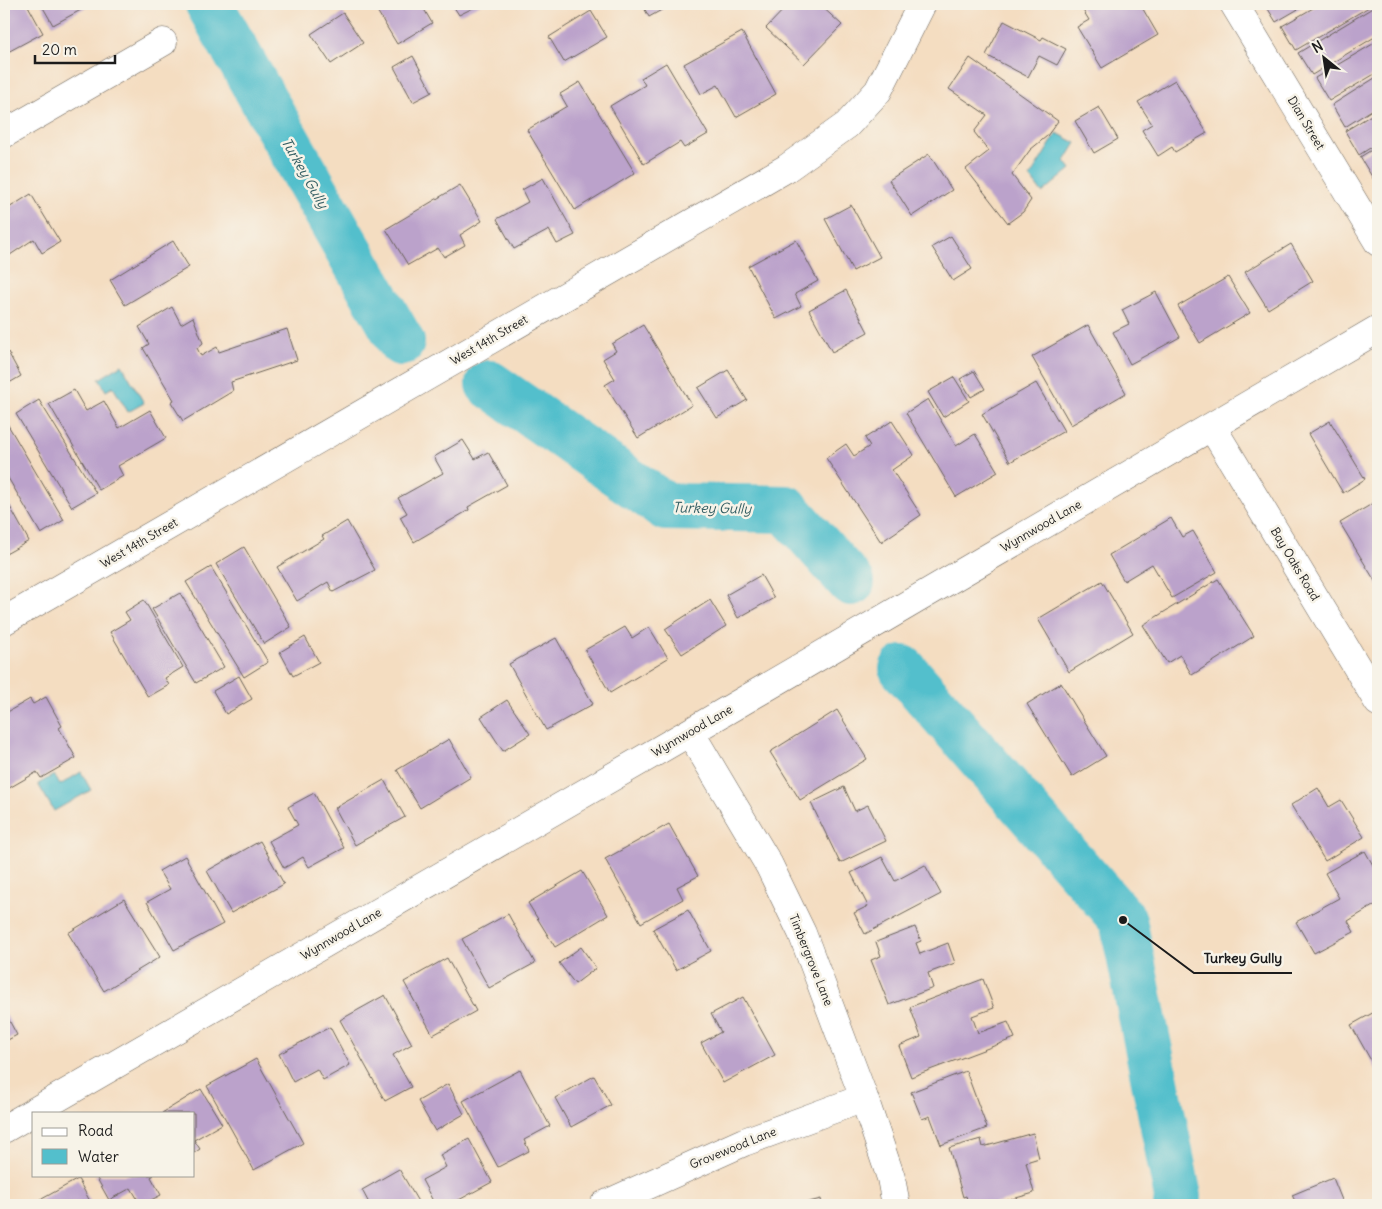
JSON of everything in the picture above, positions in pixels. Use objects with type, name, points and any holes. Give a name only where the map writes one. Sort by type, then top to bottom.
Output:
[{"type":"street","name":"West 14th Street","points":[[4,621],[788,168],[847,125],[878,91],[922,4]]},
{"type":"street","name":"Dian Street","points":[[1234,4],[1378,242]]},
{"type":"street","points":[[4,134],[163,42]]},
{"type":"street","name":"Wynnwood Lane","points":[[33,1112],[690,732],[1378,330]]},
{"type":"street","name":"Bay Oaks Road","points":[[1212,427],[1378,702]]},
{"type":"street","name":"Timbergrove Lane","points":[[690,732],[769,865],[802,933],[864,1098],[891,1178],[896,1205]]},
{"type":"street","name":"Grovewood Lane","points":[[604,1205],[744,1142],[864,1098]]},
{"type":"street","name":"Wynnwood Lane","points":[[4,1129],[32,1113]]},
{"type":"water","points":[[1057,133],[1076,143],[1065,161],[1071,169],[1042,193],[1030,177]]},
{"type":"water","points":[[122,365],[144,403],[128,412],[113,387],[106,391],[99,379]]},
{"type":"water","points":[[81,772],[91,790],[54,811],[38,784],[54,775],[60,785]]},
{"type":"building","points":[[4,4],[27,4],[43,33],[6,53],[4,48]]},
{"type":"building","points":[[41,4],[89,4],[90,5],[53,25]]},
{"type":"building","points":[[373,4],[421,4],[432,23],[397,44]]},
{"type":"building","points":[[452,4],[481,4],[459,15]]},
{"type":"building","points":[[642,4],[672,4],[649,17]]},
{"type":"building","points":[[789,4],[819,4],[842,25],[804,64],[766,28]]},
{"type":"building","points":[[1079,4],[1140,4],[1158,35],[1102,68],[1077,27],[1089,20]]},
{"type":"building","points":[[1265,4],[1307,4],[1276,22]]},
{"type":"building","points":[[1320,4],[1374,4],[1296,50],[1282,26]]},
{"type":"building","points":[[1374,7],[1378,14],[1378,35],[1312,75],[1298,53]]},
{"type":"building","points":[[591,11],[607,37],[564,62],[549,37]]},
{"type":"building","points":[[343,13],[363,43],[331,64],[311,34]]},
{"type":"building","points":[[1004,21],[1041,40],[1043,37],[1066,49],[1057,65],[1039,56],[1028,77],[986,55]]},
{"type":"building","points":[[742,32],[776,94],[736,117],[718,85],[701,94],[684,64]]},
{"type":"building","points":[[1378,41],[1378,72],[1329,101],[1315,78]]},
{"type":"building","points":[[413,56],[432,92],[413,102],[394,67]]},
{"type":"building","points":[[970,58],[1058,121],[1047,136],[1030,150],[1012,175],[1031,200],[1023,212],[1008,223],[966,169],[989,151],[974,132],[987,115],[949,89]]},
{"type":"building","points":[[666,63],[708,134],[684,148],[680,142],[644,164],[610,106],[645,85],[641,78]]},
{"type":"building","points":[[1378,76],[1378,106],[1345,127],[1332,105]]},
{"type":"building","points":[[1175,80],[1207,133],[1175,152],[1172,147],[1158,156],[1142,130],[1152,124],[1138,102]]},
{"type":"building","points":[[580,82],[635,173],[575,210],[527,130],[567,106],[560,94]]},
{"type":"building","points":[[1099,107],[1118,139],[1094,153],[1075,121]]},
{"type":"building","points":[[1378,111],[1378,143],[1359,155],[1345,131]]},
{"type":"building","points":[[1378,146],[1378,177],[1374,180],[1360,157]]},
{"type":"building","points":[[929,154],[952,190],[912,216],[889,180]]},
{"type":"building","points":[[543,178],[575,235],[557,244],[549,230],[514,249],[497,219],[528,202],[522,190]]},
{"type":"building","points":[[460,185],[482,221],[460,235],[465,245],[444,257],[438,248],[408,265],[386,229]]},
{"type":"building","points":[[31,194],[60,242],[42,253],[34,239],[4,259],[4,211]]},
{"type":"building","points":[[851,205],[880,257],[853,271],[825,219]]},
{"type":"building","points":[[951,236],[972,269],[953,281],[932,247]]},
{"type":"building","points":[[796,240],[818,281],[795,294],[801,306],[776,319],[748,266]]},
{"type":"building","points":[[173,241],[189,267],[125,305],[110,280]]},
{"type":"building","points":[[1291,244],[1313,281],[1268,309],[1245,272]]},
{"type":"building","points":[[1228,277],[1250,313],[1200,343],[1178,306]]},
{"type":"building","points":[[846,290],[868,332],[832,352],[809,310]]},
{"type":"building","points":[[1156,292],[1180,337],[1130,364],[1113,332],[1129,324],[1122,310]]},
{"type":"building","points":[[172,307],[181,324],[193,317],[203,343],[197,348],[201,356],[217,347],[219,352],[287,329],[297,360],[231,382],[233,391],[183,421],[171,402],[174,400],[143,348],[149,344],[139,327]]},
{"type":"building","points":[[643,325],[692,405],[638,438],[605,385],[615,379],[603,359],[616,351],[612,344]]},
{"type":"building","points":[[1088,325],[1126,393],[1071,425],[1032,357]]},
{"type":"building","points":[[8,352],[21,376],[4,386],[4,355]]},
{"type":"building","points":[[728,370],[747,400],[717,418],[698,388]]},
{"type":"building","points":[[974,371],[985,389],[971,397],[960,379]]},
{"type":"building","points":[[954,377],[969,401],[943,417],[928,392]]},
{"type":"building","points":[[1036,383],[1064,431],[1010,462],[982,414]]},
{"type":"building","points":[[74,390],[86,411],[104,401],[119,428],[150,410],[166,438],[118,466],[123,476],[99,490],[49,404]]},
{"type":"building","points":[[928,399],[956,446],[975,434],[998,472],[956,497],[906,413]]},
{"type":"building","points":[[39,400],[96,493],[72,507],[16,414]]},
{"type":"building","points":[[5,420],[64,520],[41,534],[4,471]]},
{"type":"building","points":[[892,421],[914,455],[892,470],[921,515],[881,542],[826,458],[846,444],[854,456],[870,446],[865,438]]},
{"type":"building","points":[[1330,421],[1365,479],[1343,493],[1308,434]]},
{"type":"building","points":[[463,440],[475,459],[488,452],[507,485],[468,507],[469,510],[414,542],[400,517],[407,513],[398,498],[443,473],[434,457]]},
{"type":"building","points":[[4,496],[29,541],[4,555]]},
{"type":"building","points":[[1378,502],[1378,586],[1340,523]]},
{"type":"building","points":[[1171,518],[1182,537],[1193,531],[1217,572],[1172,598],[1152,564],[1124,581],[1109,555]]},
{"type":"building","points":[[347,521],[375,570],[333,592],[328,582],[297,601],[277,567],[324,539],[322,536]]},
{"type":"building","points":[[244,547],[291,627],[264,644],[216,564]]},
{"type":"building","points":[[211,567],[268,662],[244,677],[186,582]]},
{"type":"building","points":[[761,575],[774,598],[738,618],[726,595]]},
{"type":"building","points":[[1218,579],[1254,636],[1192,675],[1180,655],[1167,663],[1143,625]]},
{"type":"building","points":[[1102,581],[1133,633],[1069,672],[1038,619]]},
{"type":"building","points":[[180,593],[224,667],[196,683],[152,609]]},
{"type":"building","points":[[144,600],[183,667],[165,678],[169,685],[148,697],[110,632],[130,620],[125,612]]},
{"type":"building","points":[[710,600],[726,626],[682,654],[665,629]]},
{"type":"building","points":[[625,627],[632,638],[649,627],[668,658],[610,693],[585,650]]},
{"type":"building","points":[[305,637],[319,662],[293,676],[280,652]]},
{"type":"building","points":[[556,638],[593,704],[546,730],[509,664]]},
{"type":"building","points":[[239,676],[252,699],[226,714],[213,691]]},
{"type":"building","points":[[1061,683],[1106,756],[1072,777],[1027,704]]},
{"type":"building","points":[[46,697],[62,726],[59,728],[76,758],[41,778],[37,772],[4,791],[4,714],[30,699],[33,704]]},
{"type":"building","points":[[507,700],[530,734],[503,751],[481,717]]},
{"type":"building","points":[[837,710],[867,759],[800,800],[770,752]]},
{"type":"building","points":[[449,739],[471,777],[420,808],[397,770]]},
{"type":"building","points":[[384,780],[405,817],[355,845],[335,808]]},
{"type":"building","points":[[844,787],[855,811],[868,805],[886,841],[840,863],[811,803]]},
{"type":"building","points":[[1318,788],[1329,807],[1341,800],[1364,837],[1325,861],[1291,805]]},
{"type":"building","points":[[314,793],[344,848],[309,867],[303,857],[284,868],[269,841],[298,825],[288,807]]},
{"type":"building","points":[[669,824],[698,876],[677,887],[683,899],[641,923],[605,859]]},
{"type":"building","points":[[260,841],[284,884],[231,913],[207,871]]},
{"type":"building","points":[[1365,851],[1378,874],[1378,903],[1348,921],[1354,932],[1314,953],[1296,922],[1339,898],[1325,873]]},
{"type":"building","points":[[185,856],[223,924],[174,950],[147,902],[170,889],[159,871]]},
{"type":"building","points":[[882,857],[895,881],[925,865],[941,894],[865,934],[854,913],[868,906],[851,873]]},
{"type":"building","points":[[582,871],[608,915],[555,947],[528,903]]},
{"type":"building","points":[[124,899],[160,957],[104,991],[68,933]]},
{"type":"building","points":[[688,910],[711,951],[676,970],[653,929]]},
{"type":"building","points":[[508,914],[535,963],[489,988],[462,939]]},
{"type":"building","points":[[915,927],[921,941],[916,943],[920,954],[948,943],[955,963],[928,973],[933,988],[889,1005],[871,960],[881,956],[876,942]]},
{"type":"building","points":[[581,947],[596,968],[575,984],[559,963]]},
{"type":"building","points":[[447,958],[476,1011],[433,1035],[404,982]]},
{"type":"building","points":[[983,979],[994,1008],[972,1016],[978,1033],[1008,1022],[1015,1038],[911,1077],[899,1046],[921,1037],[910,1007]]},
{"type":"building","points":[[385,995],[412,1044],[393,1055],[411,1087],[385,1101],[340,1020]]},
{"type":"building","points":[[743,997],[775,1055],[723,1083],[701,1043],[721,1032],[711,1014]]},
{"type":"building","points":[[1378,1010],[1378,1073],[1351,1025]]},
{"type":"building","points":[[4,1011],[17,1035],[4,1042]]},
{"type":"building","points":[[330,1027],[350,1065],[323,1080],[317,1069],[293,1082],[279,1054]]},
{"type":"building","points":[[256,1059],[303,1143],[254,1170],[207,1086]]},
{"type":"building","points":[[520,1070],[550,1126],[524,1140],[529,1151],[498,1167],[463,1101]]},
{"type":"building","points":[[966,1071],[987,1128],[941,1145],[930,1116],[922,1119],[911,1092]]},
{"type":"building","points":[[594,1076],[611,1105],[571,1127],[555,1098]]},
{"type":"building","points":[[448,1084],[464,1114],[435,1131],[418,1101]]},
{"type":"building","points":[[201,1089],[222,1124],[195,1139],[195,1112],[164,1112]]},
{"type":"building","points":[[1033,1133],[1039,1158],[1026,1162],[1034,1193],[991,1205],[969,1205],[966,1196],[963,1197],[949,1148],[981,1139],[983,1147]]},
{"type":"building","points":[[469,1139],[492,1182],[457,1201],[459,1205],[435,1205],[422,1180],[446,1167],[440,1155]]},
{"type":"building","points":[[195,1142],[200,1149],[195,1152]]},
{"type":"building","points":[[399,1169],[420,1205],[370,1205],[362,1190]]},
{"type":"building","points":[[96,1176],[152,1176],[151,1177],[161,1195],[141,1205],[131,1188],[109,1200]]},
{"type":"building","points":[[1333,1178],[1344,1205],[1297,1205],[1292,1195]]},
{"type":"building","points":[[78,1179],[92,1205],[31,1205]]},
{"type":"building","points":[[821,1199],[822,1205],[797,1205]]},
{"type":"waterway","name":"Turkey Gully","points":[[209,4],[401,342]]},
{"type":"waterway","name":"Turkey Gully","points":[[489,384],[666,507],[786,509],[851,582]]},
{"type":"waterway","name":"Turkey Gully","points":[[903,669],[1123,920],[1178,1197],[1177,1205]]},
{"type":"place","name":"Turkey Gully","points":[[1123,920]]}]
